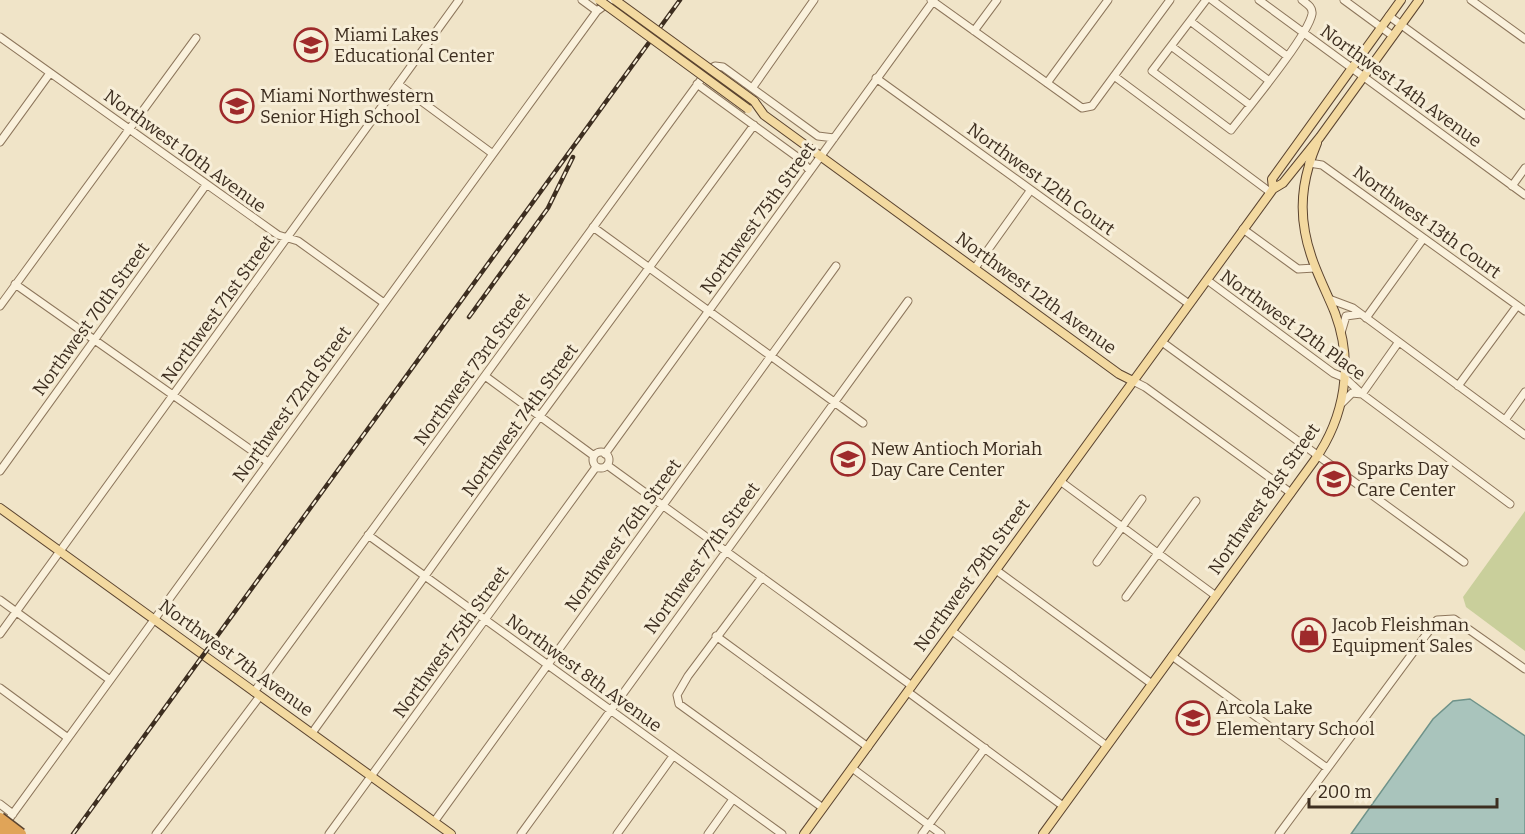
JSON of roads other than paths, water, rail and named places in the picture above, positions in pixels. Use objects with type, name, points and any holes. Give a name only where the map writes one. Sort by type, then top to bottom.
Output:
[{"type":"highway","points":[[0,818],[21,834]]},
{"type":"highway","points":[[0,829],[9,834]]},
{"type":"main road","name":"Northwest 12th Avenue","points":[[599,0],[751,105]]},
{"type":"main road","name":"Northwest 12th Avenue","points":[[613,0],[764,115],[1119,374],[1133,381]]},
{"type":"main road","name":"Northwest 79th Street","points":[[1271,190],[1272,179],[1401,0]]},
{"type":"main road","name":"Northwest 79th Street","points":[[804,834],[1271,190],[1283,183],[1320,137],[1419,0]]},
{"type":"main road","name":"Northwest 81st Street","points":[[1043,834],[1291,493],[1318,455],[1334,426],[1345,378],[1341,333],[1306,240],[1303,216],[1304,185],[1309,163],[1320,137]]},
{"type":"main road","name":"Northwest 7th Avenue","points":[[0,508],[452,834]]},
{"type":"street","name":"Northwest 71st Street","points":[[0,634],[459,0]]},
{"type":"street","points":[[582,0],[597,11]]},
{"type":"street","name":"Northwest 72nd Street","points":[[0,829],[597,11],[613,0]]},
{"type":"street","points":[[814,0],[753,87],[818,136],[834,138]]},
{"type":"street","points":[[933,0],[1082,108],[1087,109],[1092,106],[1170,0]]},
{"type":"street","name":"Northwest 75th Street","points":[[605,454],[933,0]]},
{"type":"street","points":[[974,31],[997,0]]},
{"type":"street","points":[[1047,83],[1108,0]]},
{"type":"street","points":[[1206,0],[1152,71],[1231,130],[1304,33],[1312,13],[1310,6],[1302,0]]},
{"type":"street","points":[[1212,0],[1287,56]]},
{"type":"street","name":"Northwest 14th Avenue","points":[[1259,0],[1525,195]]},
{"type":"street","points":[[1344,0],[1393,36]]},
{"type":"street","points":[[1471,0],[1525,39]]},
{"type":"street","points":[[1389,16],[1525,115]]},
{"type":"street","points":[[1190,21],[1268,80]]},
{"type":"street","name":"Northwest 10th Avenue","points":[[0,37],[278,235],[298,242],[384,303]]},
{"type":"street","points":[[0,306],[196,38]]},
{"type":"street","points":[[1171,46],[1250,105]]},
{"type":"street","name":"Northwest 73rd Street","points":[[156,834],[368,535],[708,70],[715,66],[723,68],[753,87]]},
{"type":"street","points":[[0,142],[50,73]]},
{"type":"street","points":[[1114,76],[1271,190]]},
{"type":"street","name":"Northwest 12th Court","points":[[876,78],[1189,304]]},
{"type":"street","points":[[398,84],[493,153]]},
{"type":"street","points":[[697,84],[800,159],[810,171]]},
{"type":"street","name":"Northwest 74th Street","points":[[312,733],[540,416],[754,126]]},
{"type":"street","name":"Northwest 13th Court","points":[[1309,163],[1322,165],[1525,311]]},
{"type":"street","points":[[1512,186],[1525,168]]},
{"type":"street","name":"Northwest 70th Street","points":[[0,471],[206,185]]},
{"type":"street","points":[[975,268],[1030,191]]},
{"type":"street","points":[[593,227],[863,423]]},
{"type":"street","points":[[1243,229],[1298,269],[1316,268]]},
{"type":"street","points":[[1363,316],[1423,239]]},
{"type":"street","name":"Northwest 76th Street","points":[[434,822],[836,266]]},
{"type":"street","name":"Northwest 12th Place","points":[[1207,280],[1333,373],[1345,378],[1362,394],[1510,504]]},
{"type":"street","points":[[15,284],[268,462]]},
{"type":"street","points":[[1329,299],[1353,308],[1525,435]]},
{"type":"street","name":"Northwest 77th Street","points":[[521,834],[908,301]]},
{"type":"street","points":[[1458,386],[1517,306]]},
{"type":"street","points":[[1341,333],[1346,316],[1352,313],[1363,316]]},
{"type":"street","points":[[1162,342],[1464,562]]},
{"type":"street","points":[[1362,394],[1398,343]]},
{"type":"street","points":[[485,376],[594,456]]},
{"type":"street","name":"Northwest 12th Avenue","points":[[1133,381],[1145,387],[1291,493]]},
{"type":"street","points":[[1504,420],[1525,392]]},
{"type":"street","name":"Northwest 12th Place","points":[[1341,403],[1350,394],[1362,394]]},
{"type":"street","points":[[594,456],[600,453],[605,454],[608,458],[607,465]]},
{"type":"street","points":[[594,456],[593,462],[596,467],[607,465],[727,550],[1063,806]]},
{"type":"street","name":"Northwest 75th Street","points":[[329,834],[596,467]]},
{"type":"street","points":[[1060,481],[1216,596]]},
{"type":"street","points":[[1096,562],[1142,498]]},
{"type":"street","points":[[1126,597],[1196,501]]},
{"type":"street","name":"Northwest 8th Avenue","points":[[368,535],[782,834]]},
{"type":"street","points":[[996,570],[1152,684]]},
{"type":"street","points":[[762,577],[716,636],[677,695],[679,704],[823,808]]},
{"type":"street","points":[[0,600],[110,680]]},
{"type":"street","points":[[1279,834],[1437,620],[1443,617],[1454,618],[1525,669]]},
{"type":"street","points":[[952,631],[1107,746]]},
{"type":"street","points":[[716,636],[868,747]]},
{"type":"street","points":[[1173,656],[1327,768]]},
{"type":"street","points":[[0,688],[68,738]]},
{"type":"street","points":[[922,834],[985,748]]},
{"type":"street","points":[[617,834],[674,756]]},
{"type":"street","points":[[852,768],[941,834]]},
{"type":"street","points":[[708,834],[734,799]]},
{"type":"street","points":[[0,804],[12,814]]},
{"type":"water","points":[[1470,699],[1525,736],[1525,834],[1351,834],[1433,719],[1453,701]]},
{"type":"railway","points":[[73,834],[680,0]]},
{"type":"railway","points":[[469,317],[548,208],[573,157]]},
{"type":"place","name":"Miami Lakes Educational Center","points":[[311,45]]},
{"type":"place","name":"Miami Northwestern Senior High School","points":[[237,106]]},
{"type":"place","name":"New Antioch Moriah Day Care Center","points":[[848,459]]},
{"type":"place","name":"Sparks Day Care Center","points":[[1334,479]]},
{"type":"place","name":"Jacob Fleishman Equipment Sales","points":[[1309,635]]},
{"type":"place","name":"Arcola Lake Elementary School","points":[[1193,718]]}]
